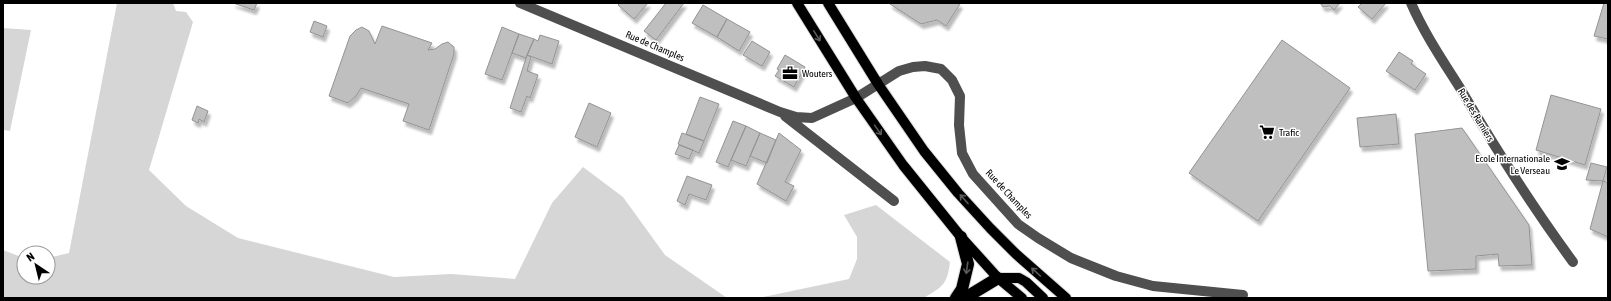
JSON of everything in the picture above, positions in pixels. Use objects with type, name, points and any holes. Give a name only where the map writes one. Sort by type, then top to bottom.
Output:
[{"type":"highway","points":[[956,298],[962,289],[968,264],[961,237]]},
{"type":"highway","points":[[965,298],[998,278]]},
{"type":"main road","points":[[797,3],[856,98],[903,165],[961,237],[998,278],[1022,298]]},
{"type":"main road","points":[[828,3],[878,84],[924,151],[958,193],[990,228],[1016,254],[1066,298]]},
{"type":"main road","points":[[998,278],[1019,278],[1026,282],[1043,298]]},
{"type":"street","name":"Rue de Champles","points":[[520,3],[780,112],[796,117],[812,118],[856,98],[899,71],[913,67],[925,66],[941,69],[952,80],[960,96],[962,153],[974,174],[1018,224],[1071,258],[1116,276],[1153,286],[1243,295]]},
{"type":"street","name":"Rue des Ramiers","points":[[1411,3],[1484,129],[1549,230],[1573,262]]},
{"type":"street","name":"Rue de Champles","points":[[780,112],[894,201]]},
{"type":"shaded area","points":[[117,3],[173,3],[176,11],[186,12],[193,22],[149,170],[186,206],[238,238],[394,277],[451,274],[515,279],[552,203],[583,167],[623,197],[665,255],[727,298],[3,298],[3,250],[16,255],[16,285],[56,285],[56,256],[69,253]]},
{"type":"shaded area","points":[[3,28],[31,30],[10,131],[4,130],[3,137]]},
{"type":"shaded area","points":[[876,205],[950,262],[947,276],[943,284],[936,291],[924,298],[758,298],[849,279],[857,259],[857,237],[844,215]]},
{"type":"building","points":[[233,3],[257,3],[254,10]]},
{"type":"building","points":[[620,3],[648,3],[634,19],[618,5]]},
{"type":"building","points":[[666,3],[684,3],[656,40],[644,31]]},
{"type":"building","points":[[890,3],[960,4],[946,26],[937,20],[921,24]]},
{"type":"building","points":[[1320,3],[1340,3],[1334,10],[1330,6],[1323,7]]},
{"type":"building","points":[[1362,3],[1386,3],[1372,19],[1358,7]]},
{"type":"building","points":[[1604,3],[1608,3],[1608,39],[1594,36]]},
{"type":"building","points":[[703,5],[727,19],[717,37],[692,23]]},
{"type":"building","points":[[727,19],[750,32],[739,51],[717,37]]},
{"type":"building","points":[[314,21],[327,26],[323,37],[310,32]]},
{"type":"building","points":[[382,26],[432,43],[428,50],[435,49],[448,42],[454,47],[454,54],[429,130],[403,121],[409,104],[361,88],[356,96],[348,103],[329,96],[350,36],[362,27],[369,31],[375,44]]},
{"type":"building","points":[[502,27],[519,34],[502,80],[485,74]]},
{"type":"building","points":[[519,34],[534,39],[526,58],[512,53]]},
{"type":"building","points":[[540,35],[559,41],[552,64],[527,55],[534,39],[538,41]]},
{"type":"building","points":[[1282,40],[1350,88],[1258,221],[1189,173]]},
{"type":"building","points":[[752,41],[770,52],[762,66],[743,55]]},
{"type":"building","points":[[1399,52],[1413,61],[1411,64],[1426,74],[1415,90],[1386,71]]},
{"type":"building","points":[[527,55],[531,57],[527,71],[538,75],[530,98],[527,96],[521,112],[510,108]]},
{"type":"building","name":"Wouters","points":[[785,55],[805,67],[794,87],[775,76],[779,70],[777,69]]},
{"type":"building","points":[[1551,95],[1601,109],[1585,165],[1536,150]]},
{"type":"building","points":[[700,97],[719,104],[704,141],[686,134]]},
{"type":"building","points":[[589,103],[611,113],[597,147],[575,137]]},
{"type":"building","points":[[197,106],[208,111],[204,122],[199,119],[198,123],[192,120]]},
{"type":"building","points":[[1396,114],[1399,144],[1360,147],[1357,118]]},
{"type":"building","points":[[733,121],[746,126],[728,167],[716,162]]},
{"type":"building","points":[[746,126],[760,133],[746,166],[731,160]]},
{"type":"building","points":[[1462,128],[1529,225],[1532,265],[1499,266],[1498,254],[1476,256],[1476,269],[1428,271],[1415,134]]},
{"type":"building","points":[[682,133],[704,141],[699,153],[678,144]]},
{"type":"building","points":[[760,133],[776,140],[767,163],[750,156]]},
{"type":"building","points":[[779,133],[801,150],[785,182],[794,186],[786,201],[757,184]]},
{"type":"building","points":[[679,145],[693,150],[689,159],[675,154]]},
{"type":"building","points":[[1591,163],[1607,167],[1603,181],[1586,180]]},
{"type":"building","points":[[687,176],[712,185],[706,200],[689,194],[685,205],[677,201]]},
{"type":"building","points":[[1603,181],[1608,183],[1608,237],[1590,229]]},
{"type":"place","name":"Wouters","points":[[790,73]]},
{"type":"place","name":"Trafic","points":[[1267,132]]},
{"type":"place","name":"Ecole Internationale Le Verseau","points":[[1562,164]]}]
